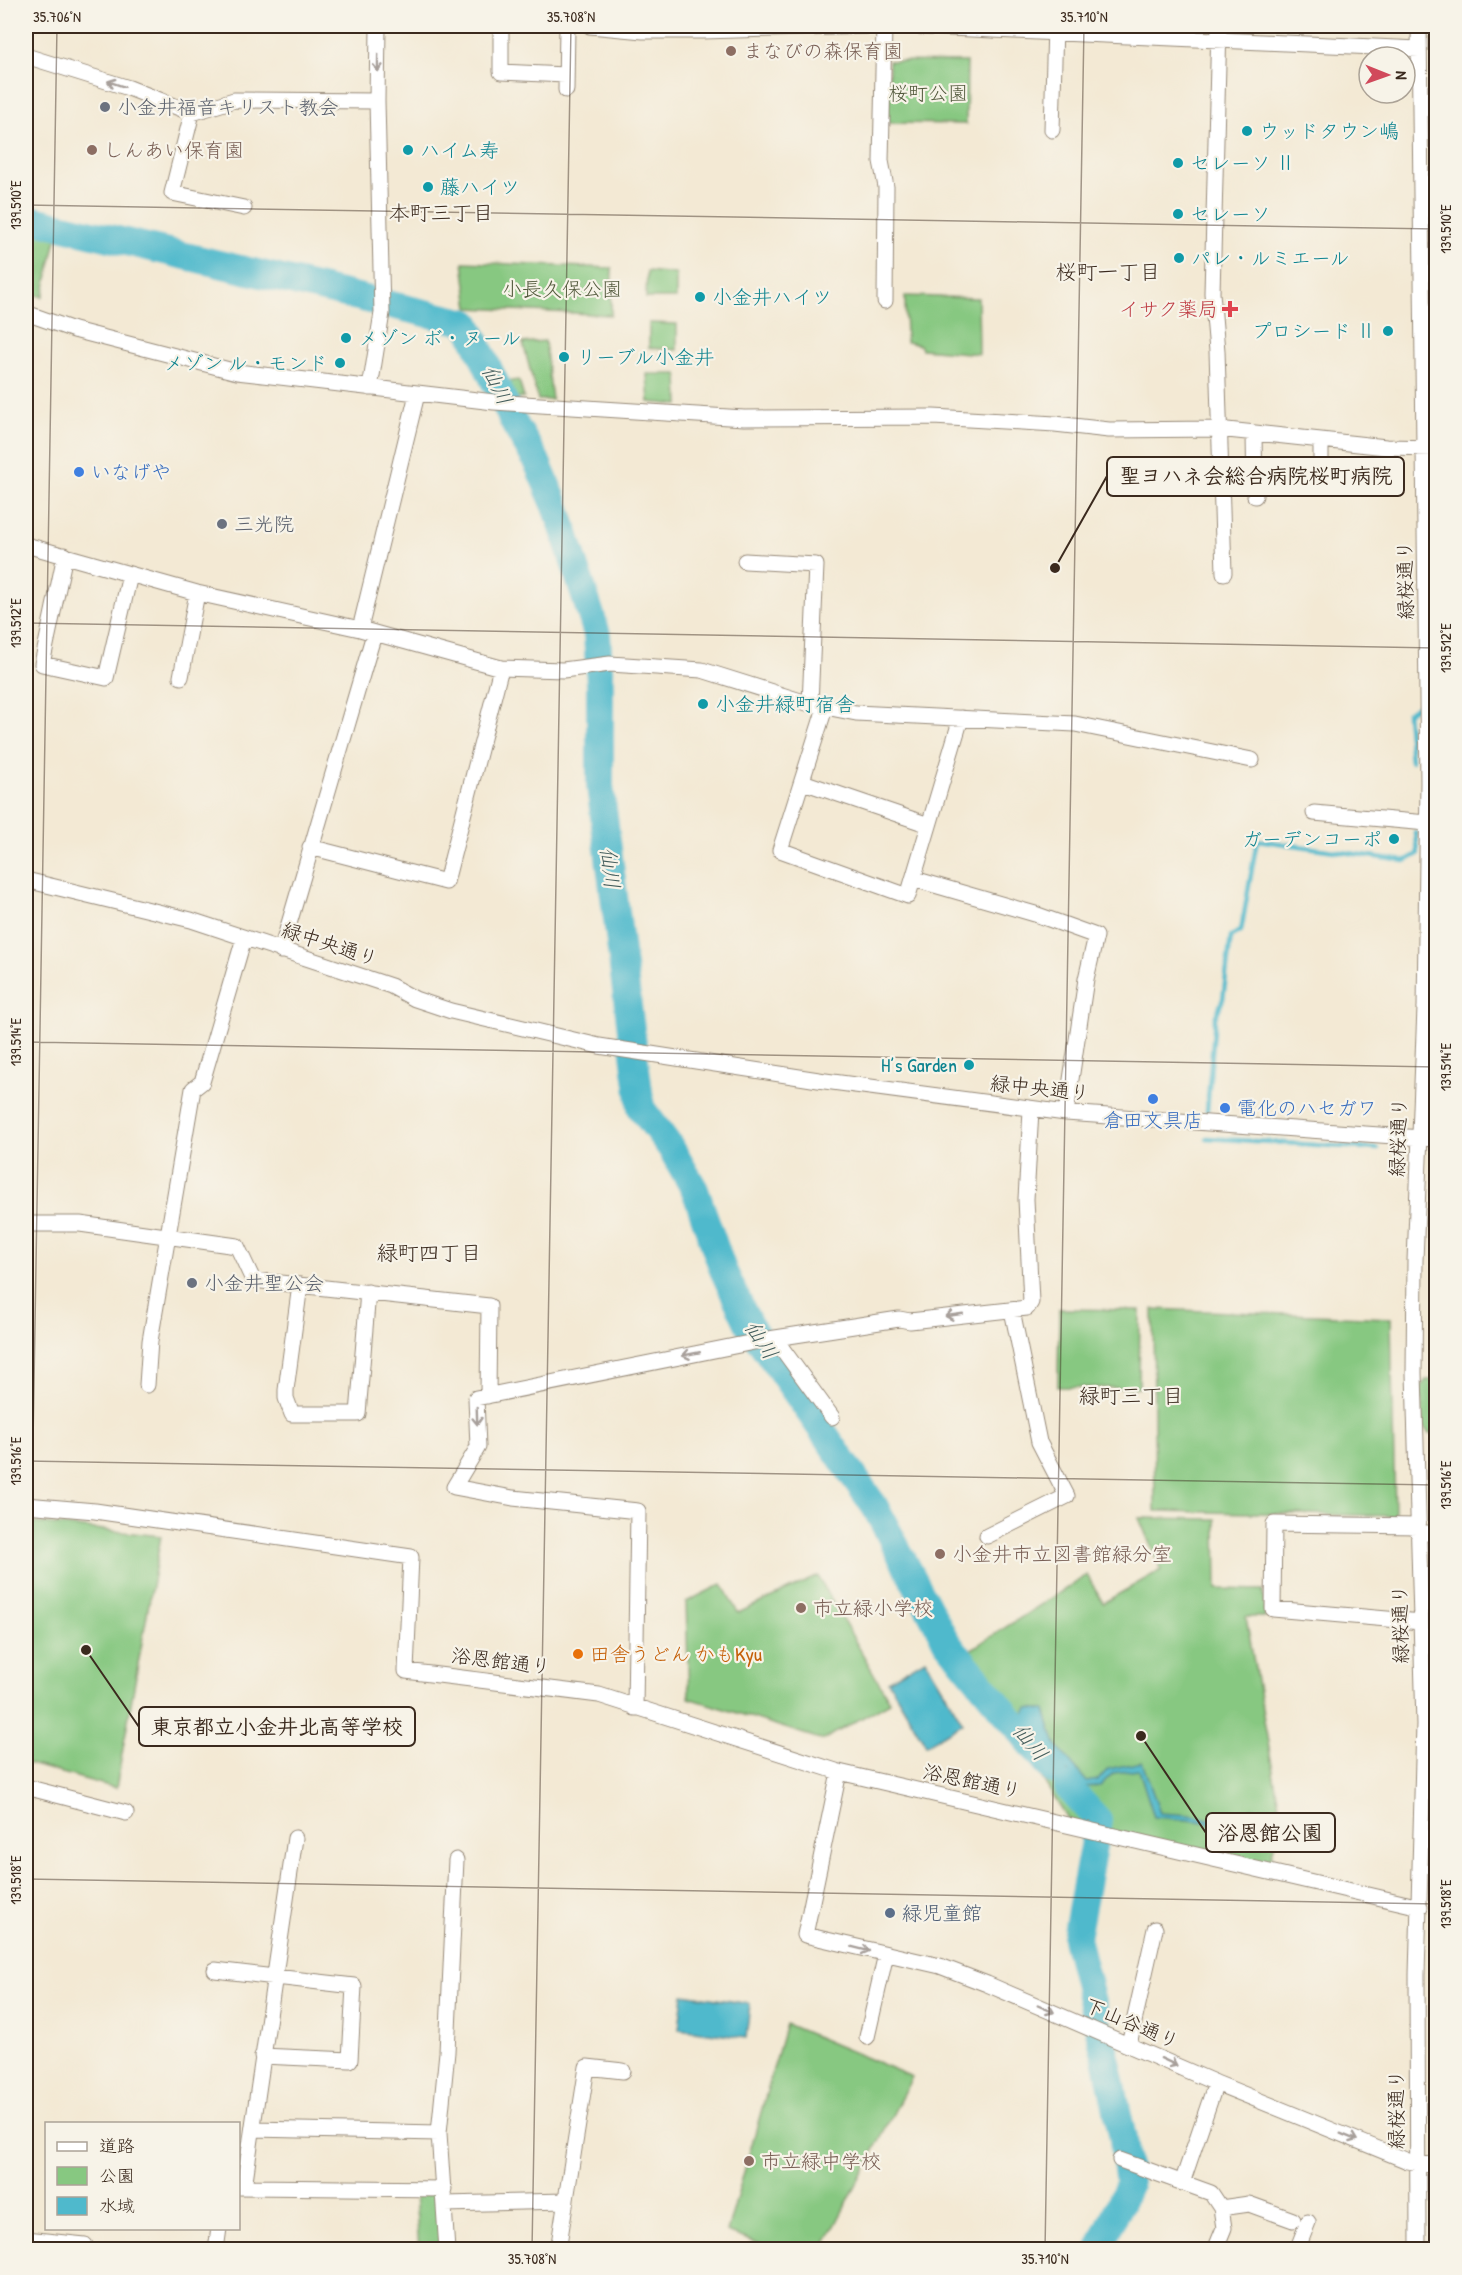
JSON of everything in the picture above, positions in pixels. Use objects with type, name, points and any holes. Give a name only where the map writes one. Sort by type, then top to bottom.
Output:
[{"type":"street","points":[[370,388],[382,313],[377,101],[378,26]]},
{"type":"street","points":[[501,26],[501,72],[565,82],[567,26]]},
{"type":"street","points":[[590,26],[788,30],[871,26]]},
{"type":"street","points":[[884,26],[881,161],[886,187],[885,301]]},
{"type":"street","points":[[905,26],[1218,32],[1419,49]]},
{"type":"street","name":"緑桜通り","points":[[1418,2250],[1417,2162],[1424,1724],[1414,1351],[1420,1138],[1430,956],[1432,782],[1431,448],[1419,26]]},
{"type":"street","points":[[1049,120],[1055,28]]},
{"type":"street","points":[[1218,32],[1212,293],[1224,573]]},
{"type":"street","points":[[26,56],[129,88],[192,112],[234,100],[377,101]]},
{"type":"street","points":[[192,112],[172,193],[244,208]]},
{"type":"street","points":[[26,313],[74,330],[237,372],[494,402],[744,418],[933,417],[1055,424],[1109,430],[1218,429],[1386,447],[1431,448]]},
{"type":"street","points":[[360,629],[417,394]]},
{"type":"street","points":[[1254,434],[1255,496]]},
{"type":"street","points":[[1321,441],[1321,465]]},
{"type":"street","points":[[26,545],[197,593],[360,629],[501,668],[563,670],[610,663],[702,670],[817,706],[856,713],[1075,724],[1252,760]]},
{"type":"street","points":[[65,555],[42,664],[106,678],[130,575]]},
{"type":"street","points":[[745,561],[816,564],[817,706],[803,782],[780,850],[908,896],[961,718]]},
{"type":"street","points":[[181,677],[197,593]]},
{"type":"street","points":[[281,951],[374,634]]},
{"type":"street","points":[[310,847],[447,882],[501,668]]},
{"type":"street","points":[[803,782],[929,825]]},
{"type":"street","points":[[1314,813],[1430,830]]},
{"type":"street","points":[[914,879],[1035,914],[1096,936],[1086,979],[1066,1113]]},
{"type":"street","name":"緑中央通り","points":[[26,880],[191,920],[390,986],[415,999],[451,1011],[621,1050],[1031,1110],[1437,1139]]},
{"type":"street","points":[[147,1385],[150,1341],[168,1234],[172,1224],[193,1089],[202,1082],[244,938]]},
{"type":"street","points":[[635,1708],[638,1511],[513,1498],[454,1487],[478,1447],[476,1398],[772,1339],[898,1319],[910,1321],[1007,1308],[1012,1310],[1027,1308],[1031,1302],[1026,1199],[1031,1110]]},
{"type":"street","points":[[26,1224],[80,1224],[168,1234],[237,1246],[253,1280],[489,1305],[488,1395]]},
{"type":"street","points":[[300,1285],[286,1390],[286,1398],[292,1414],[358,1414],[369,1292]]},
{"type":"street","points":[[987,1536],[1067,1496],[1039,1442],[1012,1310]]},
{"type":"street","points":[[772,1339],[832,1417]]},
{"type":"street","name":"浴恩館通り","points":[[26,1505],[95,1511],[411,1557],[406,1671],[599,1695],[839,1772],[1420,1907]]},
{"type":"street","points":[[1422,1622],[1273,1609],[1274,1524],[1418,1530],[1437,1533]]},
{"type":"street","name":"下山谷通り","points":[[839,1772],[805,1935],[940,1966],[1122,2041],[1216,2083],[1417,2162],[1437,2166]]},
{"type":"street","points":[[26,1787],[126,1813]]},
{"type":"street","points":[[295,1838],[273,1976],[253,2129],[241,2187],[445,2197],[566,2200]]},
{"type":"street","points":[[447,2250],[439,2133],[447,2052],[456,1860]]},
{"type":"street","points":[[1122,2041],[1155,1929]]},
{"type":"street","points":[[867,2037],[886,1954]]},
{"type":"street","points":[[215,1970],[354,1986],[350,2060],[262,2056]]},
{"type":"street","points":[[558,2250],[587,2067],[623,2071]]},
{"type":"street","points":[[1182,2183],[1216,2083]]},
{"type":"street","points":[[253,2129],[439,2133]]},
{"type":"street","points":[[1120,2160],[1211,2193],[1221,2208],[1224,2228],[1215,2250]]},
{"type":"street","points":[[1221,2208],[1249,2204],[1300,2221],[1297,2250]]},
{"type":"street","points":[[26,2239],[85,2247],[87,2230]]},
{"type":"street","points":[[216,2250],[219,2230]]},
{"type":"green space","name":"桜町公園","points":[[889,61],[967,62],[966,124],[888,123]]},
{"type":"green space","points":[[26,227],[57,235],[43,297],[26,292]]},
{"type":"green space","name":"小長久保公園","points":[[463,262],[612,268],[611,315],[469,308]]},
{"type":"green space","points":[[647,271],[676,274],[676,298],[646,298]]},
{"type":"green space","points":[[905,296],[978,298],[979,354],[922,349],[920,345],[906,342]]},
{"type":"green space","points":[[649,323],[677,324],[677,350],[649,348]]},
{"type":"green space","points":[[545,341],[552,400],[538,400],[523,343]]},
{"type":"green space","points":[[647,374],[678,374],[679,405],[649,402]]},
{"type":"green space","points":[[519,380],[524,398],[508,397],[503,382]]},
{"type":"green space","points":[[1059,1309],[1140,1310],[1139,1388],[1058,1387]]},
{"type":"green space","points":[[1153,1309],[1391,1318],[1395,1516],[1155,1511]]},
{"type":"green space","points":[[1426,1380],[1436,1380],[1436,1433],[1430,1433],[1423,1426],[1421,1386]]},
{"type":"green space","points":[[1139,1518],[1216,1519],[1217,1589],[1263,1590],[1265,1617],[1246,1617],[1281,1817],[1269,1867],[1069,1821],[964,1654],[1087,1575],[1103,1603],[1161,1570]]},
{"type":"green space","points":[[27,1522],[161,1536],[116,1788],[26,1763]]},
{"type":"green space","points":[[818,1576],[890,1702],[823,1740],[689,1698],[686,1602],[722,1584],[738,1613]]},
{"type":"green space","points":[[786,2024],[912,2077],[823,2249],[773,2249],[727,2232]]},
{"type":"green space","points":[[415,2194],[440,2194],[443,2249],[419,2249]]},
{"type":"water","points":[[925,1659],[963,1723],[926,1745],[888,1681]]},
{"type":"water","points":[[1028,1708],[1045,1710],[1056,1745],[1087,1782],[1098,1780],[1108,1769],[1142,1762],[1160,1813],[1190,1815],[1233,1824],[1245,1819],[1246,1811],[1255,1808],[1255,1823],[1261,1820],[1266,1828],[1250,1840],[1229,1828],[1217,1825],[1192,1820],[1154,1817],[1139,1770],[1113,1773],[1100,1786],[1083,1787],[1017,1724]]},
{"type":"water","points":[[683,1994],[750,2004],[746,2038],[679,2029]]},
{"type":"waterway","name":"仙川","points":[[26,218],[467,323],[515,425],[536,460],[557,509],[597,634],[600,685],[600,786],[641,1108],[671,1148],[695,1190],[723,1270],[749,1325],[875,1507],[946,1641],[1053,1770]]},
{"type":"waterway","points":[[1411,761],[1407,713],[1421,704]]},
{"type":"waterway","points":[[1207,1111],[1215,1018],[1223,999],[1231,936],[1241,931],[1257,840],[1405,861],[1418,854],[1416,833]]},
{"type":"waterway","points":[[1207,1138],[1378,1149]]},
{"type":"waterway","name":"仙川","points":[[1068,1787],[1098,1820],[1076,1938],[1107,2062],[1123,2139],[1129,2184],[1099,2250]]},
{"type":"place","name":"まなびの森保育園","points":[[731,51]]},
{"type":"place","name":"小金井福音キリスト教会","points":[[105,107]]},
{"type":"place","name":"ウッドタウン嶋","points":[[1247,131]]},
{"type":"place","name":"しんあい保育園","points":[[92,150]]},
{"type":"place","name":"ハイム寿","points":[[408,150]]},
{"type":"place","name":"セレーソ Ⅱ","points":[[1178,163]]},
{"type":"place","name":"藤ハイツ","points":[[428,187]]},
{"type":"place","name":"セレーソ","points":[[1178,214]]},
{"type":"place","name":"パレ・ルミエール","points":[[1179,258]]},
{"type":"place","name":"小金井ハイツ","points":[[700,297]]},
{"type":"place","name":"イサク薬局","points":[[1230,309]]},
{"type":"place","name":"プロシード Ⅱ","points":[[1388,331]]},
{"type":"place","name":"メゾン ボ・ヌール","points":[[346,338]]},
{"type":"place","name":"リーブル小金井","points":[[564,357]]},
{"type":"place","name":"メゾン ル・モンド","points":[[340,363]]},
{"type":"place","name":"いなげや","points":[[79,472]]},
{"type":"place","name":"三光院","points":[[222,524]]},
{"type":"place","name":"聖ヨハネ会総合病院桜町病院","points":[[1055,568]]},
{"type":"place","name":"小金井緑町宿舎","points":[[703,704]]},
{"type":"place","name":"ガーデンコーポ","points":[[1394,839]]},
{"type":"place","name":"H’s Garden","points":[[969,1065]]},
{"type":"place","name":"倉田文具店","points":[[1153,1099]]},
{"type":"place","name":"電化のハセガワ","points":[[1225,1108]]},
{"type":"place","name":"小金井聖公会","points":[[192,1283]]},
{"type":"place","name":"小金井市立図書館緑分室","points":[[940,1554]]},
{"type":"place","name":"市立緑小学校","points":[[801,1608]]},
{"type":"place","name":"東京都立小金井北高等学校","points":[[86,1650]]},
{"type":"place","name":"田舎うどん かもKyu","points":[[578,1654]]},
{"type":"place","name":"浴恩館公園","points":[[1141,1736]]},
{"type":"place","name":"緑児童館","points":[[890,1913]]},
{"type":"place","name":"市立緑中学校","points":[[749,2161]]},
{"type":"district","name":"本町三丁目","points":[[441,213]]},
{"type":"district","name":"桜町一丁目","points":[[1108,272]]},
{"type":"district","name":"緑町四丁目","points":[[429,1253]]},
{"type":"district","name":"緑町三丁目","points":[[1131,1396]]}]
